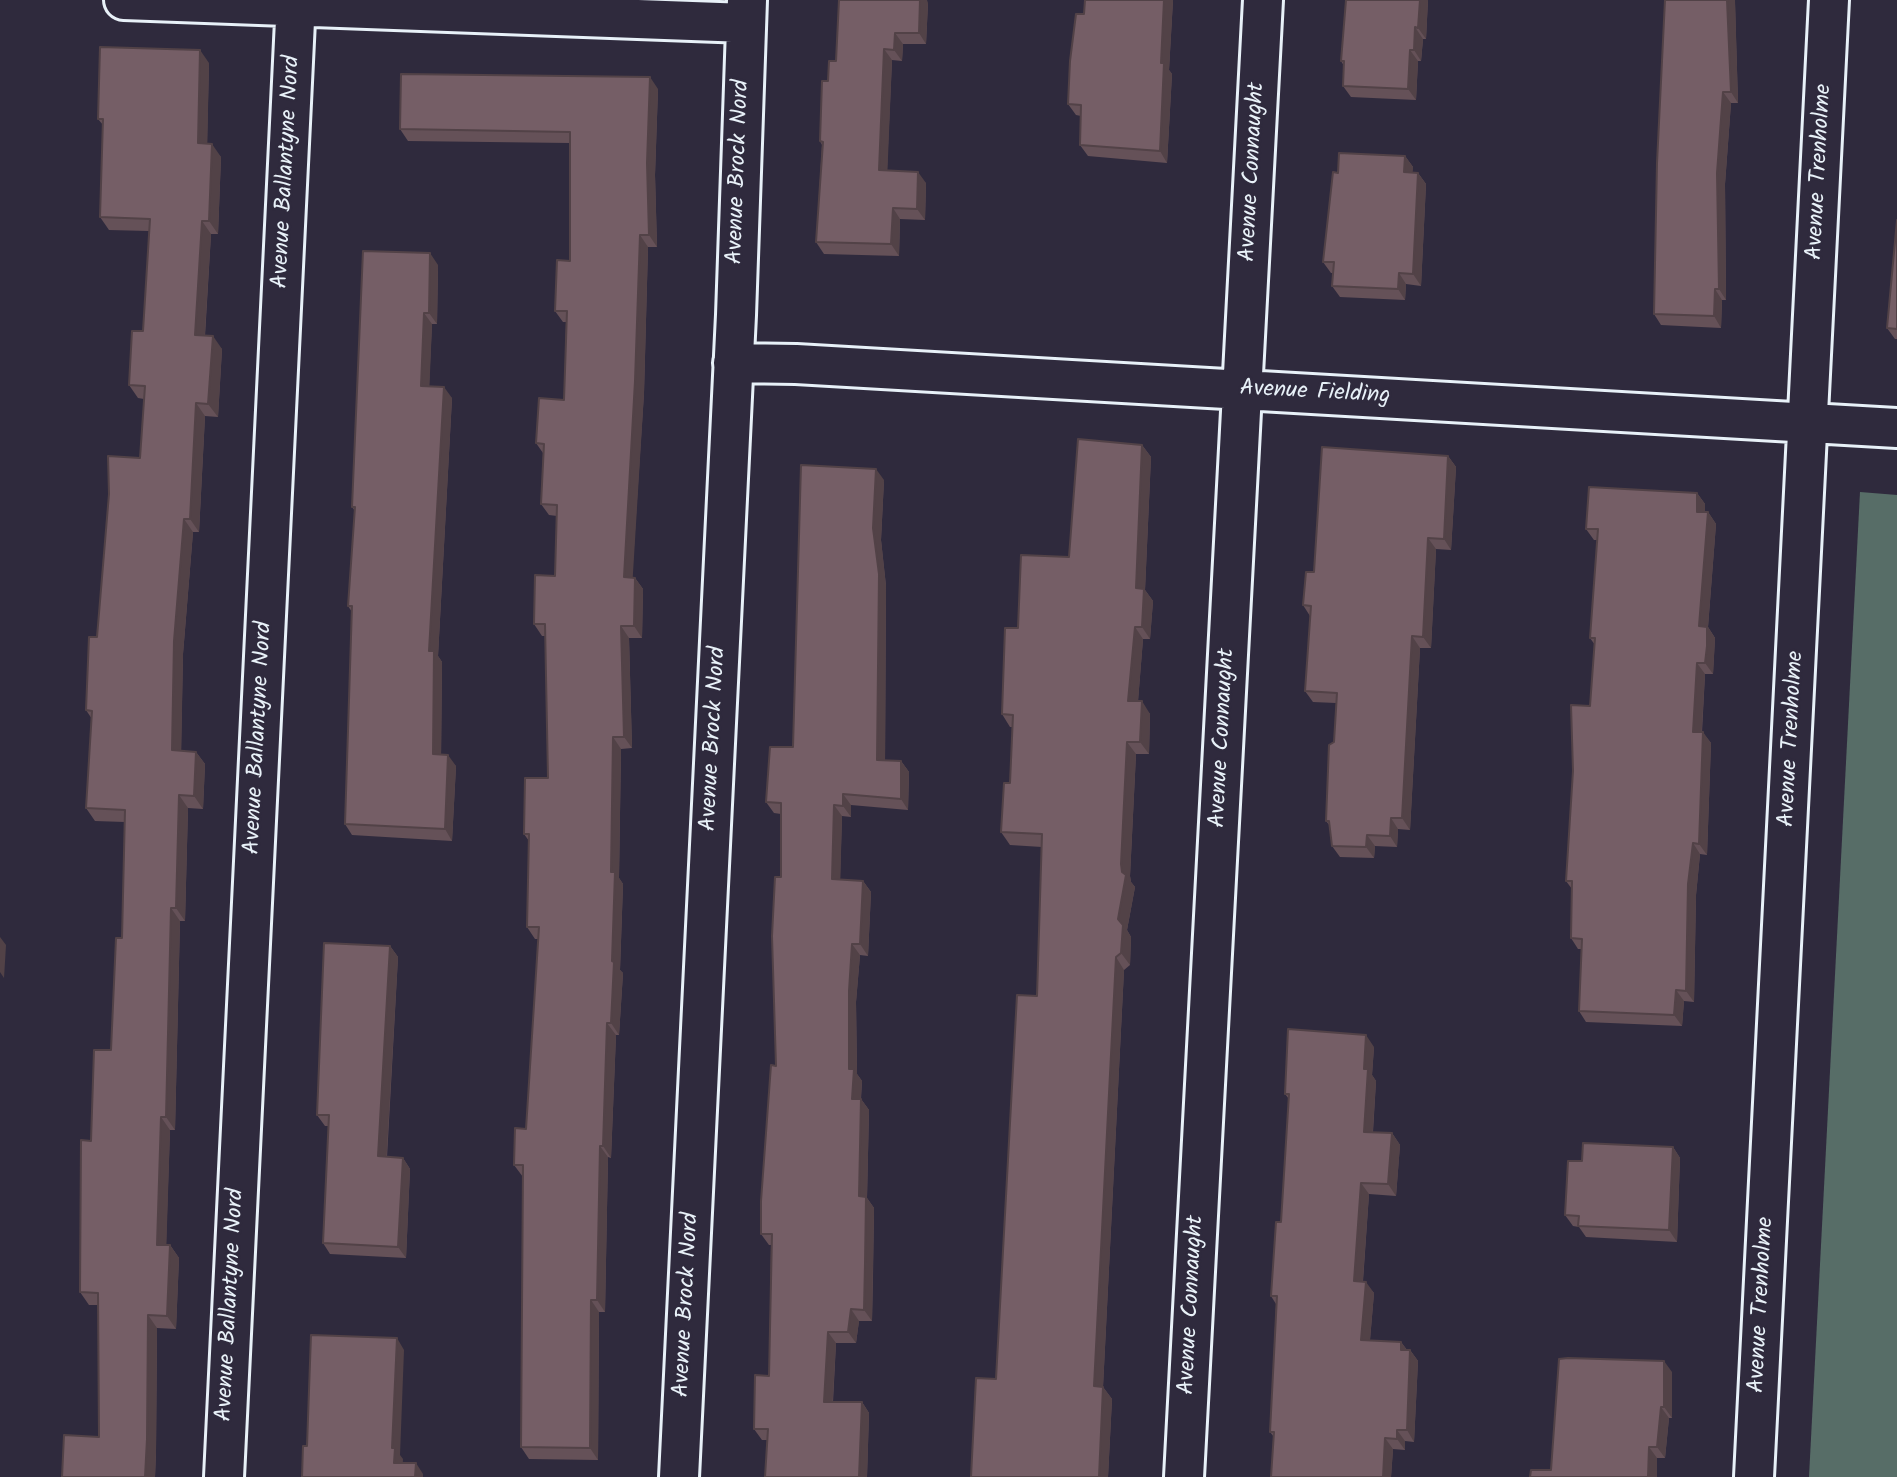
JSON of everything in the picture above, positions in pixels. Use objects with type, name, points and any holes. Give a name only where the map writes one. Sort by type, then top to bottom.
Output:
[{"type":"street","points":[[124,0],[746,12]]},
{"type":"street","name":"Avenue Connaught","points":[[1184,1477],[1263,0]]},
{"type":"street","name":"Avenue Trenholme","points":[[1754,1477],[1829,0]]},
{"type":"street","name":"Avenue Ballantyne Nord","points":[[224,1477],[296,3]]},
{"type":"street","name":"Avenue Brock Nord","points":[[679,1477],[733,363],[746,12]]},
{"type":"street","name":"Avenue Fielding","points":[[733,363],[785,363],[1897,428]]},
{"type":"green space","points":[[1860,492],[1897,495],[1897,1477],[1809,1477]]},
{"type":"building","points":[[839,0],[920,0],[919,33],[895,33],[894,50],[884,49],[879,170],[918,172],[917,209],[893,208],[891,244],[816,242],[823,142],[820,141],[822,81],[828,81],[829,61],[836,61]]},
{"type":"building","points":[[1085,0],[1164,0],[1160,151],[1080,145],[1081,105],[1068,104],[1076,14],[1084,14]]},
{"type":"building","points":[[1346,0],[1420,0],[1414,50],[1410,50],[1408,89],[1343,86],[1344,61],[1341,61]]},
{"type":"building","points":[[1665,0],[1727,0],[1731,92],[1723,92],[1717,173],[1719,289],[1715,289],[1714,316],[1654,314],[1657,163]]},
{"type":"building","points":[[100,47],[200,50],[198,143],[212,144],[209,221],[202,221],[195,335],[213,336],[208,404],[196,403],[190,519],[184,519],[174,641],[172,750],[196,752],[194,796],[179,795],[176,908],[171,908],[166,1117],[161,1117],[157,1245],[170,1245],[167,1316],[148,1315],[145,1477],[62,1477],[64,1435],[99,1437],[98,1293],[80,1292],[81,1140],[91,1141],[94,1050],[111,1050],[116,938],[122,938],[125,810],[86,808],[92,711],[86,710],[89,637],[97,637],[109,494],[108,456],[140,458],[145,386],[129,385],[132,331],[143,331],[150,219],[100,217],[103,119],[98,119]]},
{"type":"building","points":[[401,74],[650,77],[647,163],[649,235],[640,235],[624,577],[635,578],[634,626],[621,626],[624,737],[613,737],[611,872],[615,872],[614,962],[611,1023],[607,1023],[603,1146],[600,1146],[597,1300],[591,1300],[590,1448],[521,1447],[523,1165],[514,1165],[515,1128],[526,1129],[539,927],[527,927],[529,834],[524,834],[525,778],[548,778],[545,624],[534,624],[535,575],[555,576],[557,505],[541,504],[544,444],[536,443],[539,398],[564,400],[567,311],[555,311],[557,260],[570,261],[570,132],[400,129]]},
{"type":"building","points":[[1339,153],[1405,156],[1404,172],[1418,173],[1413,274],[1399,273],[1398,289],[1332,286],[1334,262],[1323,262],[1333,172],[1338,173]]},
{"type":"building","points":[[1897,220],[1897,329],[1887,328]]},
{"type":"building","points":[[363,251],[430,253],[429,313],[424,313],[421,386],[444,387],[429,651],[434,651],[433,754],[448,755],[445,829],[345,824],[352,606],[348,606],[355,507],[352,507]]},
{"type":"building","points":[[1078,439],[1142,445],[1136,588],[1144,589],[1142,627],[1135,627],[1128,701],[1142,701],[1140,742],[1127,742],[1121,864],[1122,872],[1126,875],[1118,919],[1123,925],[1121,953],[1116,957],[1094,1386],[1103,1387],[1099,1477],[971,1477],[976,1378],[996,1379],[1017,995],[1037,996],[1042,834],[1001,832],[1004,783],[1010,783],[1013,715],[1002,714],[1005,628],[1018,628],[1021,555],[1069,557]]},
{"type":"building","points":[[1322,447],[1448,456],[1444,539],[1428,538],[1423,637],[1412,636],[1402,818],[1391,818],[1390,836],[1367,835],[1366,847],[1332,846],[1329,821],[1326,821],[1329,745],[1334,742],[1337,693],[1305,691],[1311,606],[1303,605],[1306,572],[1314,572]]},
{"type":"building","points":[[801,465],[876,469],[873,528],[879,574],[877,760],[901,761],[901,799],[843,794],[843,806],[834,805],[832,879],[863,881],[860,944],[852,944],[849,1069],[854,1069],[852,1099],[861,1099],[859,1196],[866,1197],[865,1264],[864,1310],[851,1309],[848,1332],[828,1332],[824,1402],[862,1402],[859,1477],[765,1477],[768,1429],[754,1429],[755,1375],[769,1376],[772,1234],[761,1234],[761,1201],[771,1065],[776,1066],[772,936],[775,877],[781,877],[781,803],[766,802],[770,747],[793,747]]},
{"type":"building","points":[[1589,487],[1697,493],[1697,512],[1708,512],[1699,626],[1707,627],[1707,646],[1705,663],[1697,663],[1693,732],[1703,732],[1699,844],[1693,843],[1688,884],[1686,991],[1676,990],[1674,1015],[1579,1011],[1582,939],[1571,938],[1572,881],[1566,881],[1573,771],[1571,705],[1590,706],[1595,638],[1590,638],[1598,529],[1586,529]]},
{"type":"building","points":[[324,943],[390,946],[378,1156],[403,1158],[398,1247],[323,1243],[329,1115],[317,1115]]},
{"type":"building","points":[[1288,1029],[1366,1035],[1364,1069],[1368,1069],[1364,1132],[1392,1133],[1388,1184],[1361,1183],[1354,1281],[1366,1282],[1361,1340],[1401,1342],[1401,1350],[1410,1350],[1407,1430],[1397,1430],[1397,1439],[1385,1438],[1383,1477],[1271,1477],[1274,1432],[1270,1432],[1277,1296],[1271,1296],[1276,1222],[1281,1222],[1289,1094],[1285,1094]]},
{"type":"building","points":[[1583,1143],[1673,1147],[1669,1230],[1578,1226],[1579,1216],[1565,1215],[1568,1161],[1582,1161]]},
{"type":"building","points":[[311,1335],[397,1338],[392,1448],[395,1448],[394,1463],[416,1463],[415,1477],[302,1477],[303,1446],[307,1446]]},
{"type":"building","points":[[1559,1359],[1664,1361],[1664,1407],[1661,1407],[1657,1447],[1649,1447],[1648,1477],[1530,1477],[1531,1470],[1551,1470]]}]
